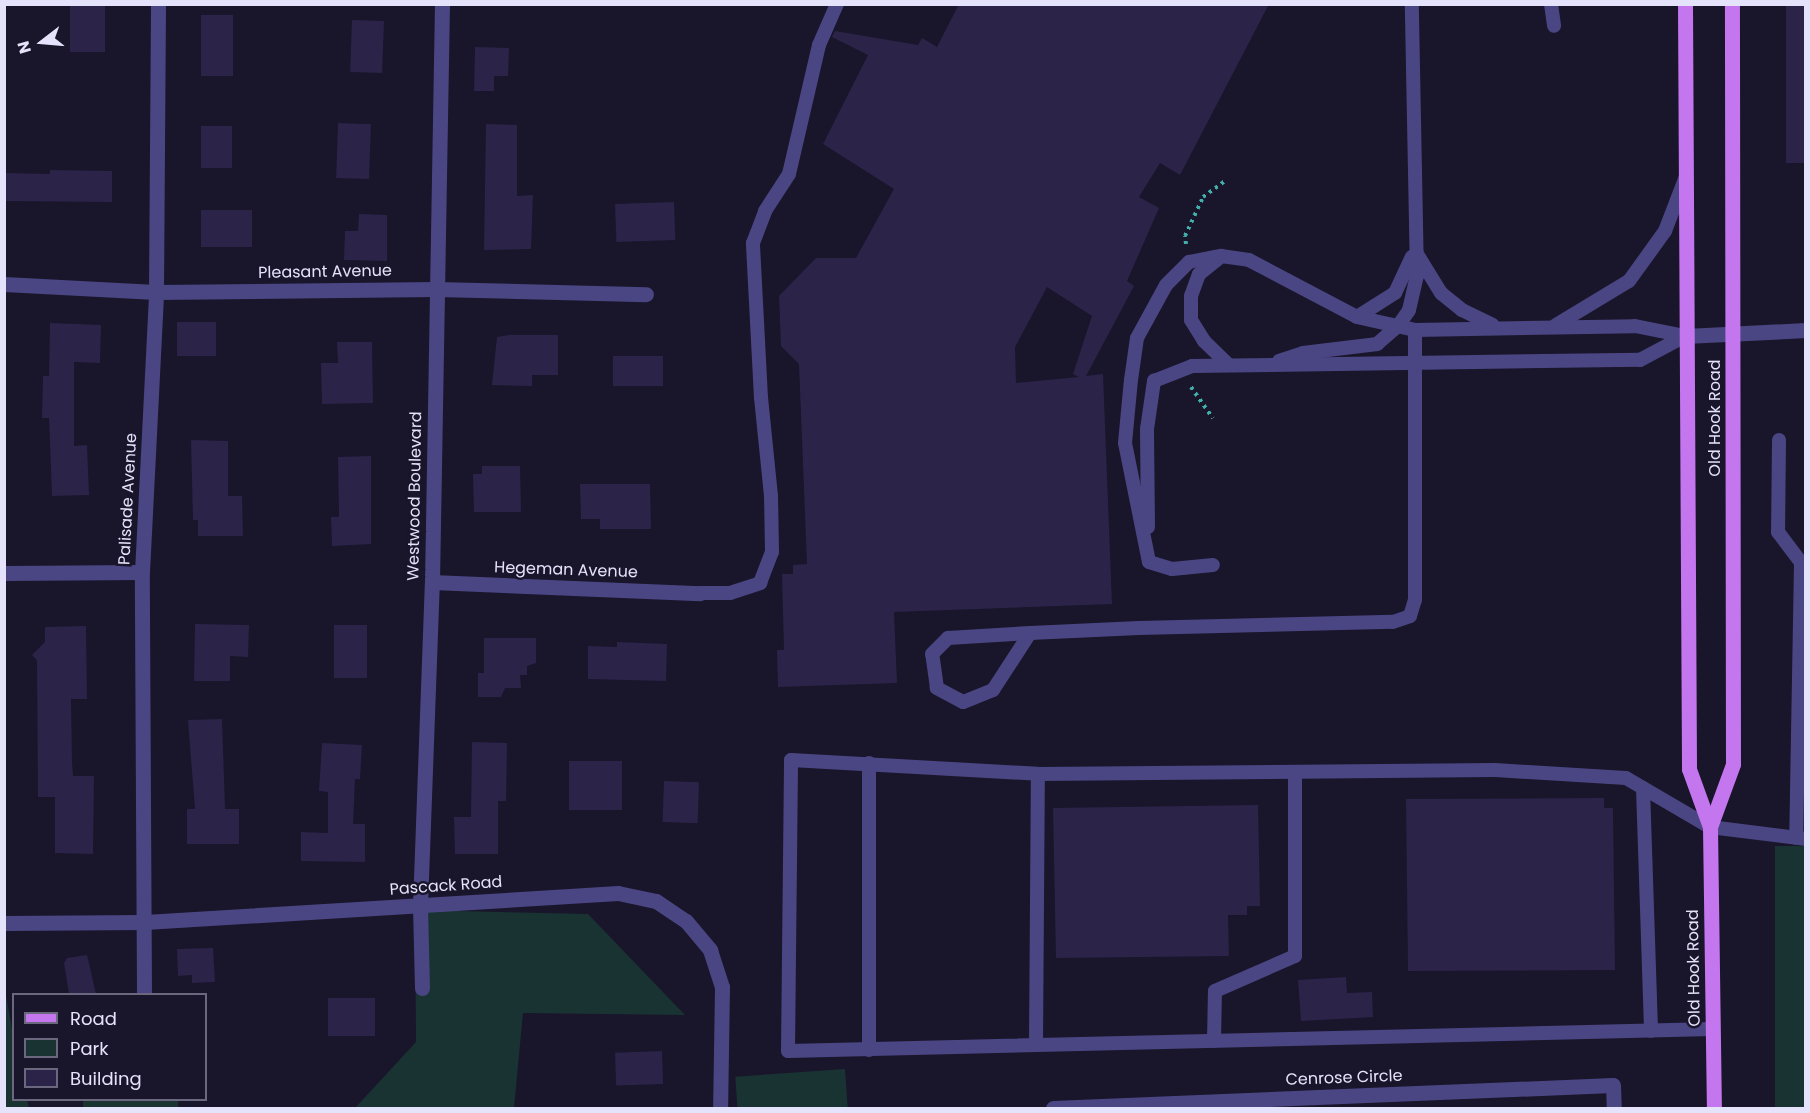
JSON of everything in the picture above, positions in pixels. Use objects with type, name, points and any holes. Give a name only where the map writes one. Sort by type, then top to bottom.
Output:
[{"type":"main road","name":"Old Hook Road","points":[[1685,4],[1688,171],[1685,336],[1689,769],[1710,827],[1714,1108]]},
{"type":"main road","name":"Old Hook Road","points":[[1710,827],[1733,764],[1732,4]]},
{"type":"street","name":"Palisade Avenue","points":[[144,993],[142,572],[156,292],[158,4]]},
{"type":"street","name":"Westwood Boulevard","points":[[422,988],[420,906],[432,582],[442,4]]},
{"type":"street","name":"Pleasant Avenue","points":[[4,284],[156,292],[436,289],[646,294]]},
{"type":"street","points":[[1685,336],[1806,330]]},
{"type":"street","points":[[4,573],[142,572]]},
{"type":"street","name":"Hegeman Avenue","points":[[432,582],[699,593]]},
{"type":"street","name":"Pascack Road","points":[[4,923],[145,922],[618,893],[656,901],[686,921],[710,950],[722,987],[720,1108]]},
{"type":"street","name":"Cenrose Circle","points":[[1053,1108],[1613,1085],[1614,1108]]},
{"type":"lane","points":[[699,593],[730,593],[760,583],[771,552],[771,496],[761,398],[753,243],[765,211],[789,174],[819,45],[837,4]]},
{"type":"lane","points":[[1267,365],[1303,353],[1377,344],[1398,326],[1409,310],[1417,276],[1414,249],[1412,4]]},
{"type":"lane","points":[[1551,4],[1554,26]]},
{"type":"lane","points":[[1553,327],[1629,281],[1665,231],[1688,171]]},
{"type":"lane","points":[[1357,317],[1395,292],[1408,271],[1414,249]]},
{"type":"lane","points":[[1414,249],[1441,293],[1462,310],[1497,327]]},
{"type":"lane","points":[[1149,562],[1125,443],[1131,380],[1137,338],[1166,285],[1190,262],[1221,256],[1249,260],[1357,317],[1415,330],[1635,326],[1685,336]]},
{"type":"lane","points":[[1221,256],[1198,274],[1191,296],[1191,320],[1204,341],[1228,364]]},
{"type":"lane","points":[[1030,633],[993,690],[963,702],[938,688],[932,654],[948,638],[1030,633],[1393,622],[1410,616],[1415,600],[1415,330]]},
{"type":"lane","points":[[1149,562],[1147,429],[1154,381],[1192,366],[1228,364],[1415,364],[1640,360],[1685,336]]},
{"type":"lane","points":[[1713,1029],[788,1051],[791,760],[1038,774],[1495,770],[1626,778],[1710,827],[1801,839],[1801,563],[1778,532],[1779,440]]},
{"type":"lane","points":[[1149,562],[1172,569],[1213,565]]},
{"type":"lane","points":[[869,763],[869,1050]]},
{"type":"lane","points":[[1214,1041],[1215,991],[1295,956],[1295,772]]},
{"type":"lane","points":[[1036,1044],[1038,774]]},
{"type":"lane","points":[[1643,788],[1651,1031]]},
{"type":"path","points":[[1190,262],[1185,236],[1203,197],[1226,180]]},
{"type":"green space","points":[[1775,846],[1805,846],[1805,1108],[1775,1108]]},
{"type":"green space","points":[[415,910],[588,914],[685,1015],[523,1013],[514,1108],[355,1108],[416,1042]]},
{"type":"green space","points":[[5,990],[12,1028],[12,1101],[27,1101],[29,1108],[5,1108]]},
{"type":"green space","points":[[845,1069],[848,1108],[737,1108],[735,1077]]},
{"type":"green space","points":[[83,1101],[178,1101],[178,1108],[83,1108]]},
{"type":"building","points":[[70,4],[105,4],[105,52],[70,52]]},
{"type":"building","points":[[959,4],[1269,4],[1180,175],[1160,163],[1139,197],[1159,208],[1127,281],[1134,286],[1086,376],[1103,374],[1112,604],[894,612],[897,683],[778,687],[777,650],[784,650],[782,574],[793,574],[793,565],[807,564],[799,364],[781,346],[779,296],[816,258],[856,258],[894,189],[823,144],[868,55],[832,37],[835,31],[918,45],[922,38],[937,47]],"holes":[[[1047,287],[1092,316],[1073,374],[1079,377],[1016,383],[1015,347]]]},
{"type":"building","points":[[1786,4],[1806,4],[1806,163],[1786,163]]},
{"type":"building","points":[[201,15],[233,15],[233,76],[201,76]]},
{"type":"building","points":[[352,20],[384,21],[382,73],[350,72]]},
{"type":"building","points":[[475,47],[509,48],[508,76],[494,76],[494,91],[474,91]]},
{"type":"building","points":[[338,123],[371,124],[369,179],[336,178]]},
{"type":"building","points":[[486,124],[517,125],[517,196],[533,195],[531,249],[484,250]]},
{"type":"building","points":[[201,126],[232,126],[232,168],[201,168]]},
{"type":"building","points":[[50,170],[112,171],[112,202],[4,201],[4,173],[50,174]]},
{"type":"building","points":[[674,202],[675,240],[616,242],[615,204]]},
{"type":"building","points":[[201,210],[252,210],[252,247],[201,247]]},
{"type":"building","points":[[359,214],[387,215],[387,261],[344,260],[345,231],[358,231]]},
{"type":"building","points":[[177,322],[216,322],[216,356],[177,356]]},
{"type":"building","points":[[50,323],[101,325],[100,363],[74,362],[74,446],[87,445],[89,495],[52,496],[49,418],[42,418],[43,376],[49,376]]},
{"type":"building","points":[[558,335],[558,375],[532,375],[532,386],[492,385],[497,337]]},
{"type":"building","points":[[337,342],[372,342],[373,403],[322,404],[321,363],[338,363]]},
{"type":"building","points":[[613,356],[663,356],[663,386],[613,386]]},
{"type":"building","points":[[191,440],[228,441],[228,496],[242,496],[243,536],[198,536],[198,520],[193,520]]},
{"type":"building","points":[[371,456],[371,544],[332,546],[331,517],[339,517],[338,457]]},
{"type":"building","points":[[482,466],[520,466],[521,512],[474,512],[473,474],[482,474]]},
{"type":"building","points":[[580,484],[650,484],[651,529],[600,529],[600,519],[581,519]]},
{"type":"building","points":[[195,624],[249,625],[248,657],[230,656],[230,681],[194,681]]},
{"type":"building","points":[[334,625],[367,625],[367,678],[334,678]]},
{"type":"building","points":[[86,626],[87,699],[71,699],[72,763],[73,776],[94,776],[93,854],[55,853],[55,797],[38,797],[37,660],[32,655],[45,642],[45,627]]},
{"type":"building","points":[[484,638],[536,638],[536,663],[527,666],[527,675],[520,675],[521,688],[505,688],[501,697],[478,697],[478,673],[484,673]]},
{"type":"building","points":[[617,642],[667,644],[666,681],[588,679],[588,646],[617,647]]},
{"type":"building","points":[[222,719],[225,809],[239,809],[239,844],[187,844],[187,809],[195,809],[188,720]]},
{"type":"building","points":[[472,742],[507,743],[506,801],[498,801],[498,854],[455,854],[454,817],[471,817]]},
{"type":"building","points":[[322,743],[362,745],[360,779],[355,779],[353,824],[365,824],[365,862],[301,861],[301,832],[328,833],[328,792],[319,791]]},
{"type":"building","points":[[569,761],[622,761],[622,810],[569,810]]},
{"type":"building","points":[[664,781],[699,782],[698,823],[663,822]]},
{"type":"building","points":[[1604,798],[1604,808],[1613,808],[1615,970],[1408,971],[1406,799]]},
{"type":"building","points":[[1258,805],[1260,906],[1247,906],[1247,915],[1228,915],[1229,956],[1056,958],[1053,808]]},
{"type":"building","points":[[213,948],[215,982],[192,983],[192,975],[178,976],[177,949]]},
{"type":"building","points":[[87,955],[96,993],[69,993],[64,963],[67,958]]},
{"type":"building","points":[[1346,977],[1347,993],[1372,992],[1373,1017],[1301,1021],[1298,980]]},
{"type":"building","points":[[328,998],[375,998],[375,1036],[328,1036]]},
{"type":"building","points":[[662,1051],[663,1084],[616,1086],[615,1053]]}]
